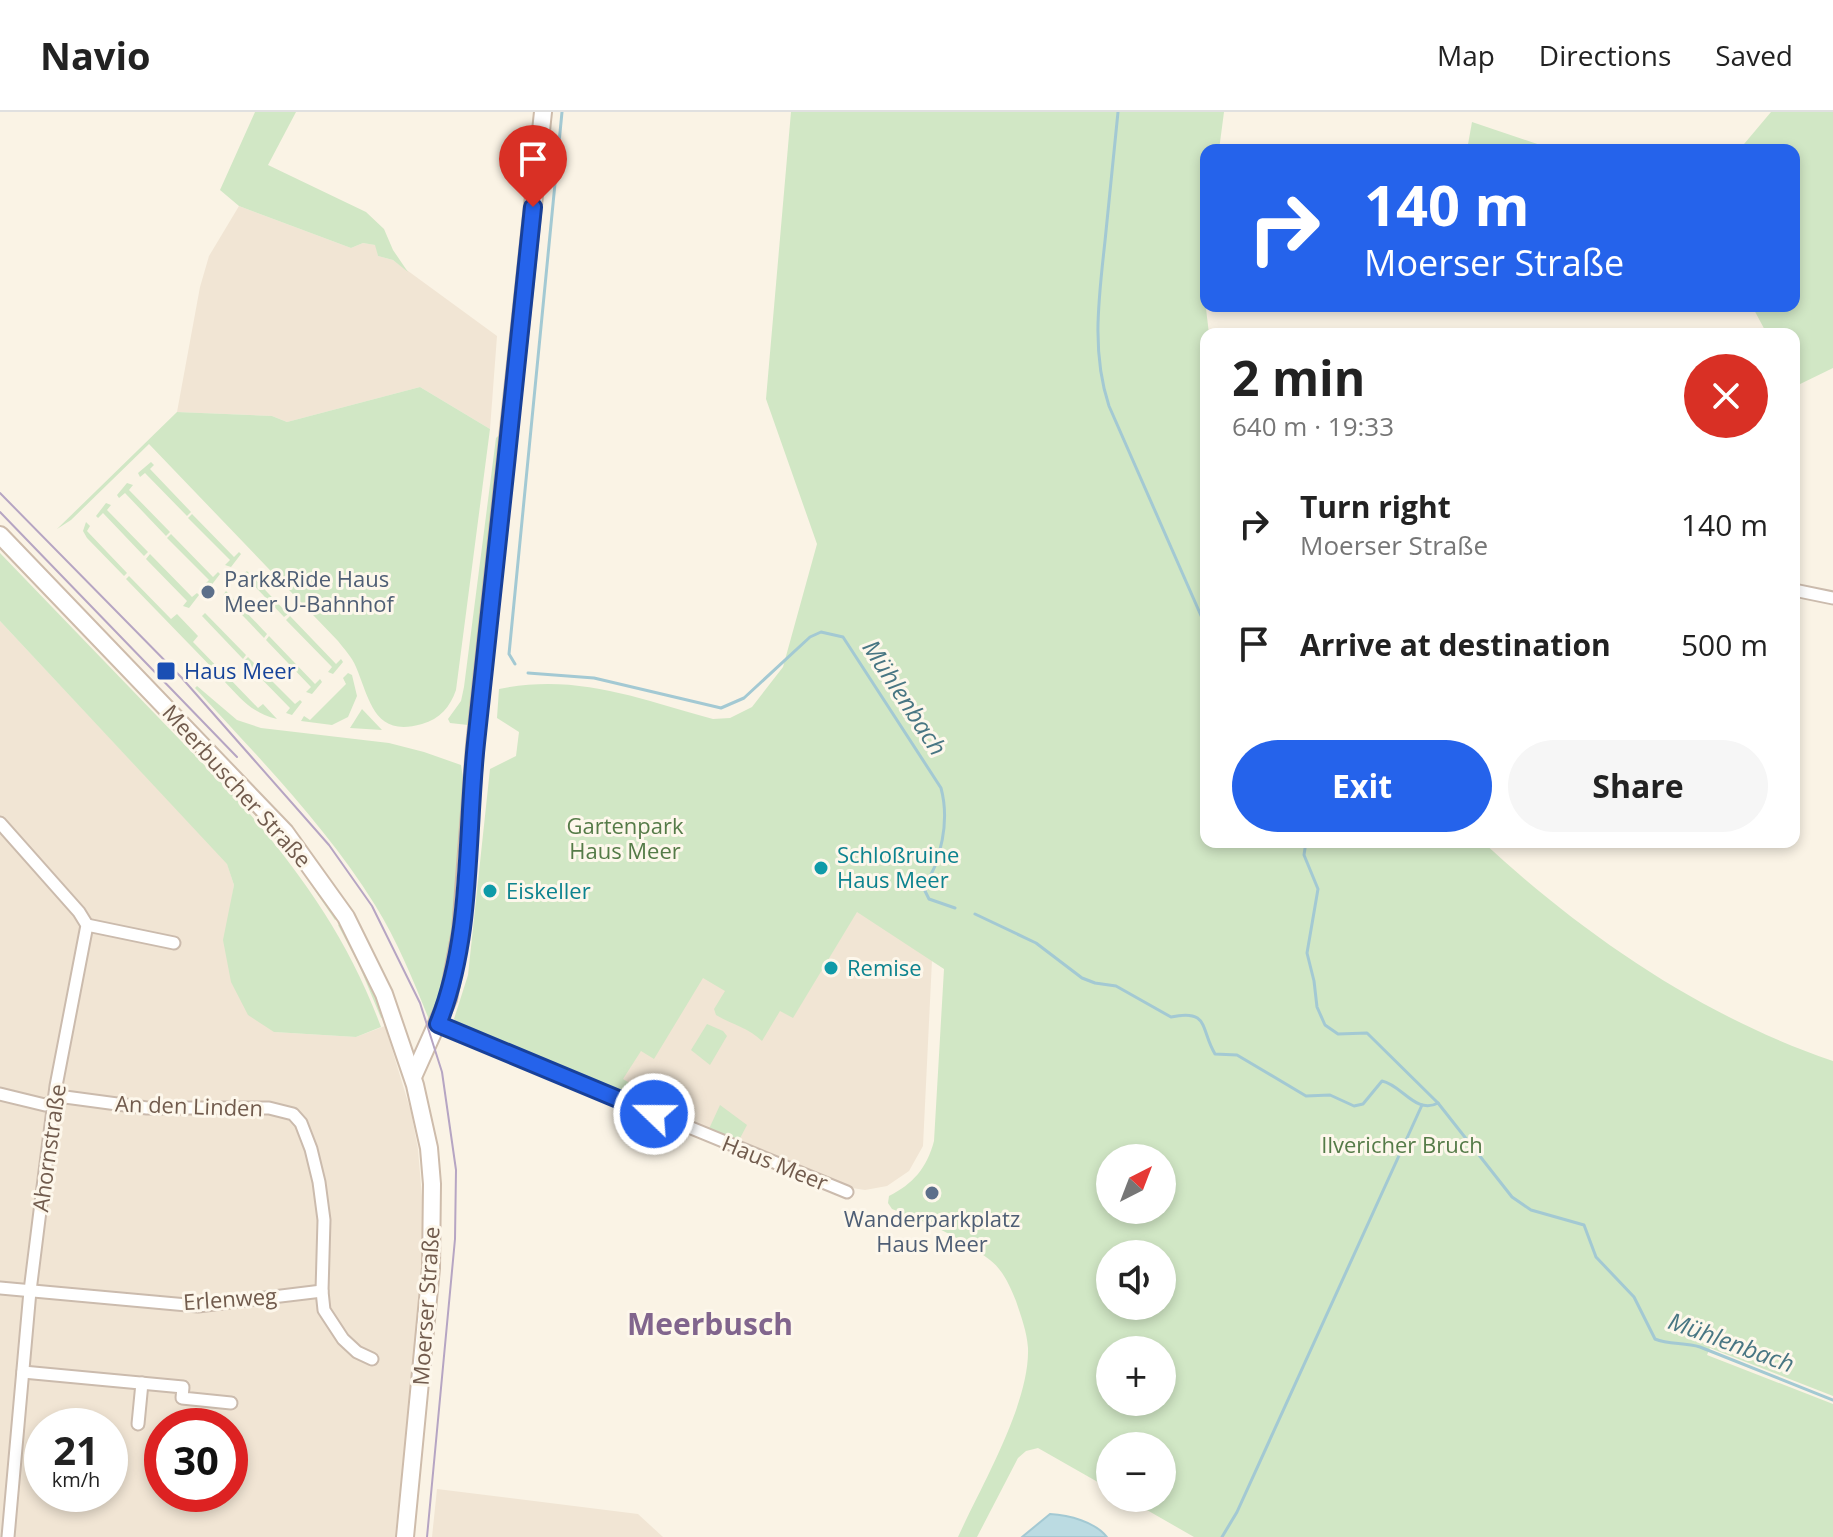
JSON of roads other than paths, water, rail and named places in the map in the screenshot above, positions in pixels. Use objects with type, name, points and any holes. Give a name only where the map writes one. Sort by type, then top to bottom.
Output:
[{"type":"main road","points":[[413,1077],[453,982],[461,931],[475,746],[543,112]]},
{"type":"main road","name":"Meerbuscher Straße","points":[[0,535],[285,832],[346,917],[370,963],[398,1031]]},
{"type":"main road","points":[[398,1031],[424,1038],[434,1030]]},
{"type":"main road","name":"Moerser Straße","points":[[398,1031],[413,1077],[429,1148],[433,1223],[423,1365],[405,1537]]},
{"type":"street","points":[[1800,591],[1833,598]]},
{"type":"street","points":[[0,823],[87,925],[174,943]]},
{"type":"street","name":"Ahornstraße","points":[[8,1537],[30,1291],[56,1101],[87,925]]},
{"type":"street","name":"Haus Meer","points":[[434,1030],[847,1192]]},
{"type":"street","name":"An den Linden","points":[[0,1094],[45,1105],[65,1097],[147,1108],[269,1108],[293,1114],[301,1123],[311,1149],[319,1182],[324,1220],[322,1291]]},
{"type":"street","name":"Erlenweg","points":[[0,1288],[198,1306],[322,1291]]},
{"type":"street","points":[[322,1291],[324,1310],[330,1323],[350,1346],[372,1359]]},
{"type":"street","points":[[23,1372],[183,1387],[182,1398],[231,1403]]},
{"type":"street","points":[[138,1424],[142,1383]]},
{"type":"water","points":[[1050,1514],[1081,1520],[1107,1537],[1022,1537]]},
{"type":"waterway","points":[[515,664],[509,654],[562,112]]},
{"type":"waterway","points":[[1118,112],[1099,304],[1098,345],[1103,386],[1200,613]]},
{"type":"waterway","name":"Mühlenbach","points":[[528,673],[594,678],[721,708],[744,698],[810,637],[821,632],[843,637],[941,788],[945,818],[943,837],[925,891],[929,899],[955,908]]},
{"type":"waterway","name":"Mühlenbach","points":[[1305,848],[1304,855],[1318,889],[1307,953],[1317,1007],[1325,1025],[1338,1034],[1367,1033],[1438,1103],[1512,1197],[1531,1210],[1584,1225],[1596,1257],[1634,1297],[1655,1339],[1700,1347],[1833,1400]]},
{"type":"waterway","points":[[975,914],[1036,943],[1082,978],[1116,986],[1171,1017],[1183,1015],[1198,1019],[1215,1054],[1237,1055],[1306,1096],[1330,1095],[1354,1106],[1363,1104],[1382,1081],[1423,1105],[1438,1103]]},
{"type":"waterway","points":[[1222,1537],[1237,1512],[1422,1105]]},
{"type":"tram line","points":[[0,493],[181,677],[329,845],[372,906],[420,1003],[442,1072],[456,1170],[455,1239],[427,1537]]},
{"type":"tram line","points":[[0,512],[237,757]]},
{"type":"place","name":"Park&Ride Haus Meer U-Bahnhof","points":[[208,592]]},
{"type":"place","name":"Haus Meer","points":[[166,671]]},
{"type":"place","name":"Schloßruine Haus Meer","points":[[821,868]]},
{"type":"place","name":"Eiskeller","points":[[490,891]]},
{"type":"place","name":"Remise","points":[[831,968]]},
{"type":"place","name":"Wanderparkplatz Haus Meer","points":[[932,1193]]},
{"type":"district","name":"Meerbusch","points":[[710,1325]]},
{"type":"park label","name":"Gartenpark Haus Meer","points":[[625,838]]},
{"type":"park label","name":"Ilvericher Bruch","points":[[1402,1145]]}]
